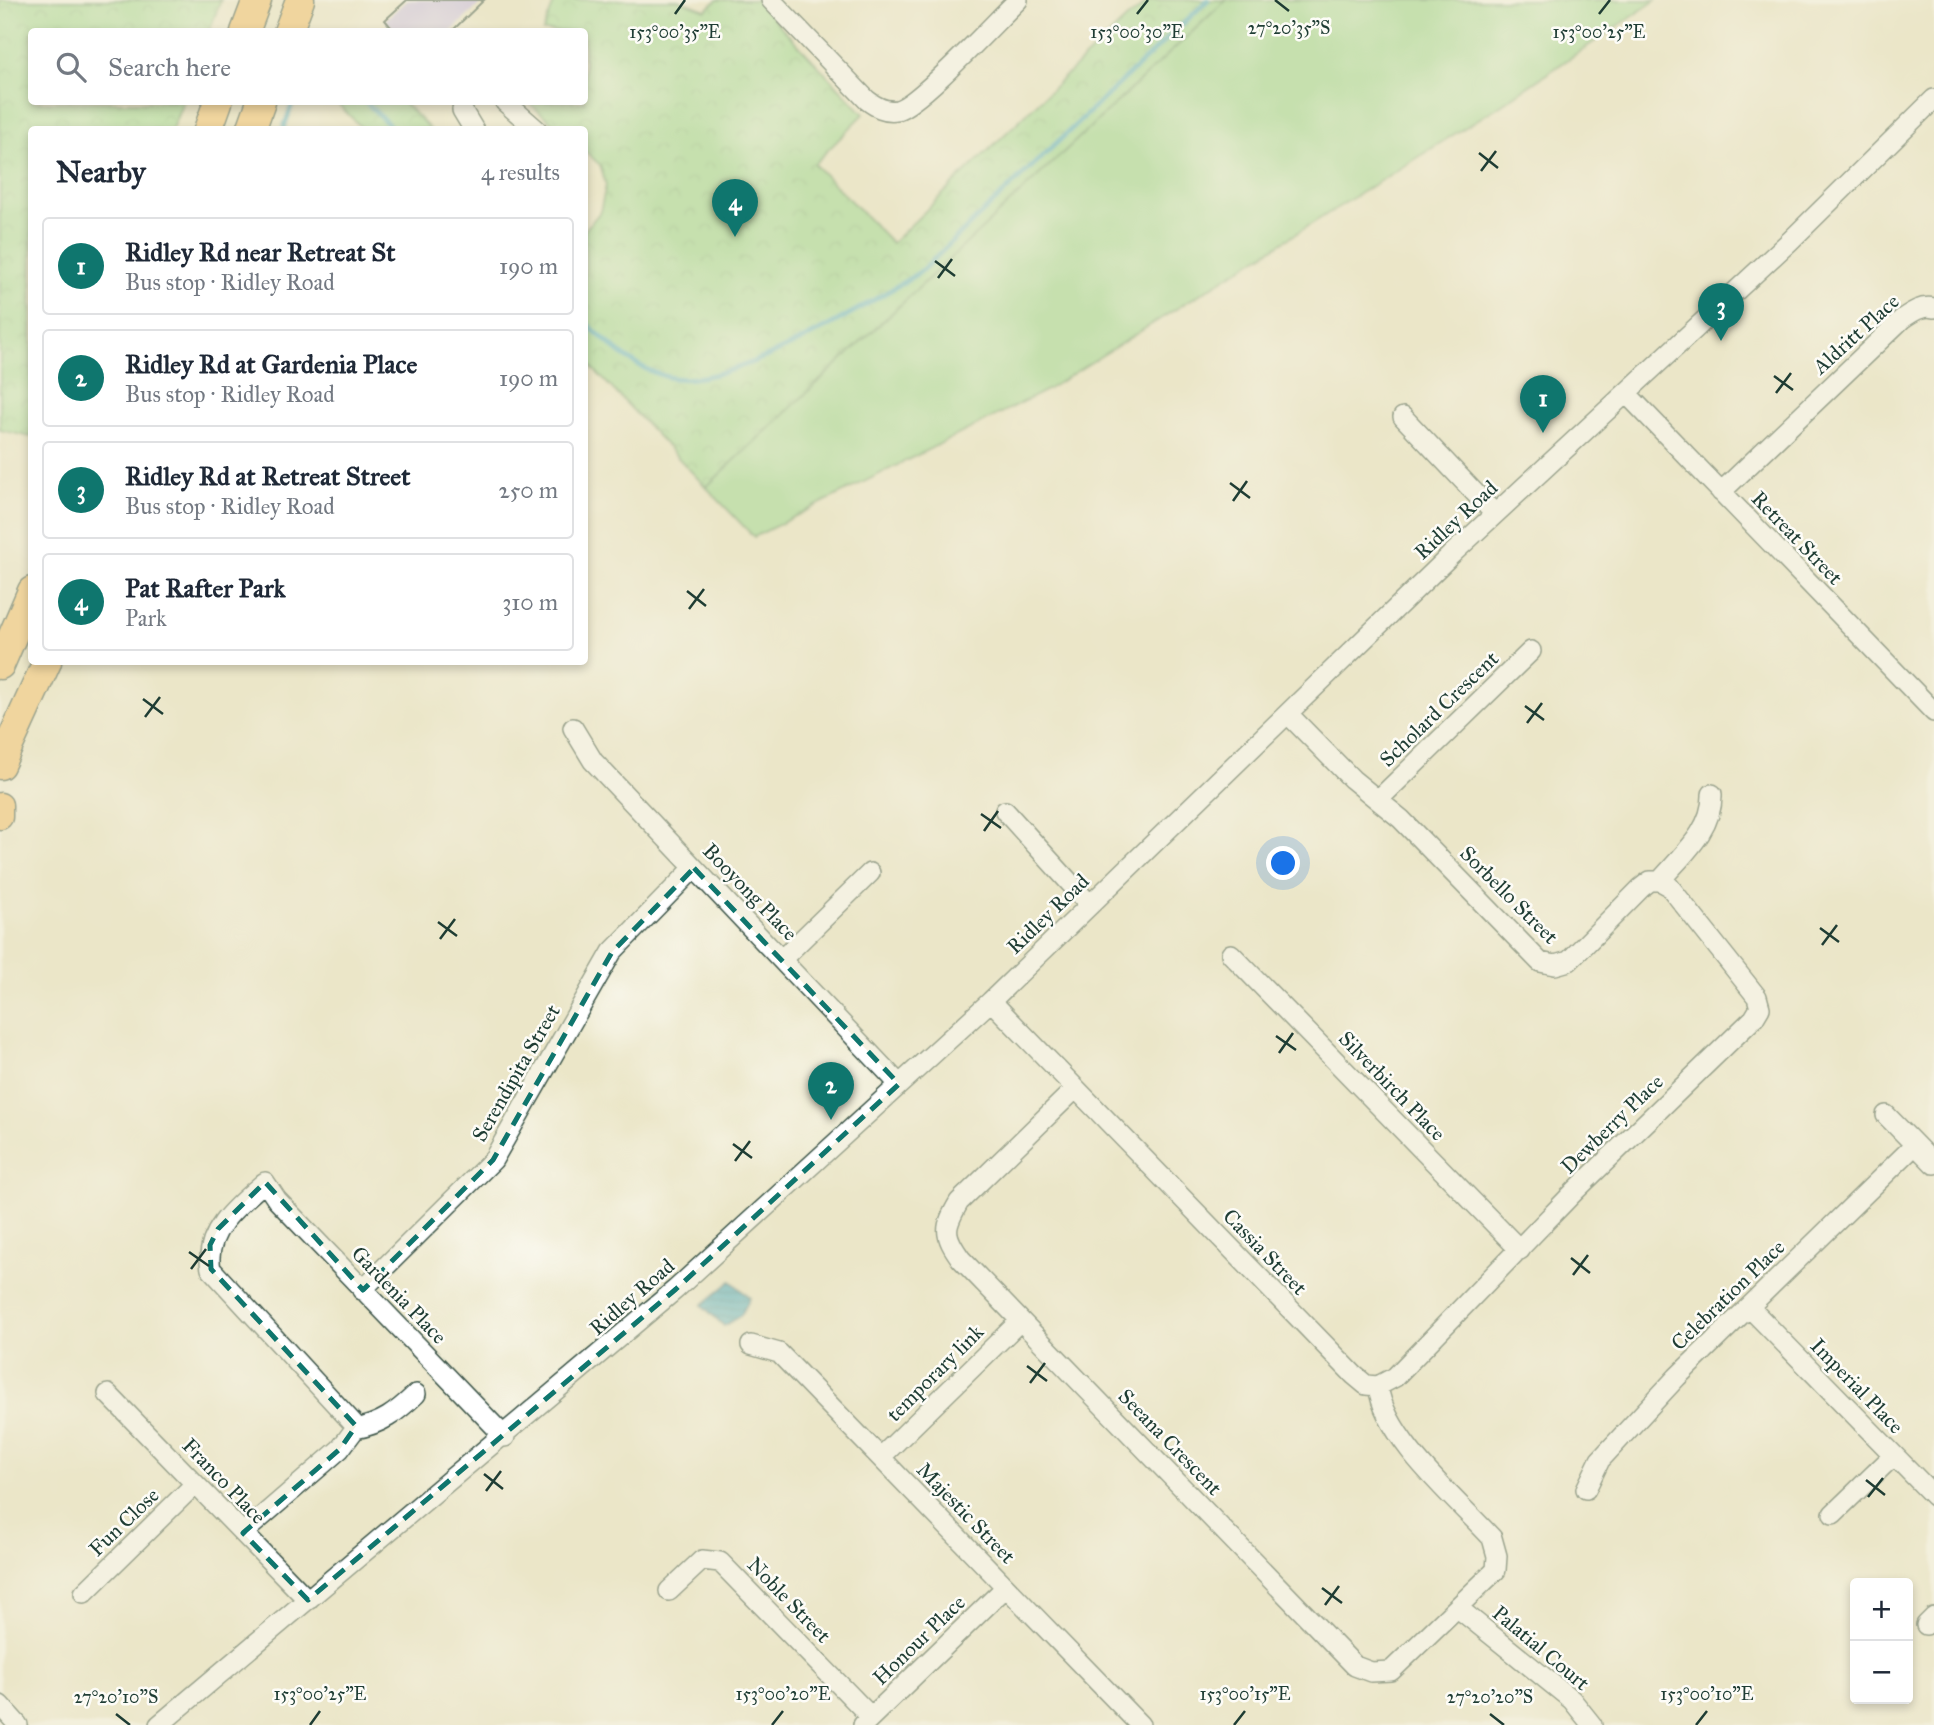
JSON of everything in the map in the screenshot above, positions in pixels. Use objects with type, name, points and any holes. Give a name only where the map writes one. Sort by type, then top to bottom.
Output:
[{"type":"highway","points":[[246,28],[257,0]]},
{"type":"highway","points":[[290,28],[300,0]]},
{"type":"highway","points":[[209,126],[217,105]]},
{"type":"highway","points":[[252,126],[260,105]]},
{"type":"highway","points":[[0,665],[28,599]]},
{"type":"highway","points":[[0,765],[46,665]]},
{"type":"main road","points":[[0,806],[0,817]]},
{"type":"street","points":[[771,0],[867,100],[880,109],[895,110],[917,97],[1018,0]]},
{"type":"street","name":"Ridley Road","points":[[159,1725],[505,1437],[676,1289],[990,1001],[1495,514],[1790,241],[1934,99]]},
{"type":"street","points":[[508,105],[532,126]]},
{"type":"street","points":[[462,110],[472,126]]},
{"type":"street","name":"Aldritt Place","points":[[1721,492],[1902,319],[1915,310],[1927,306],[1934,308]]},
{"type":"street","name":"Retreat Street","points":[[1627,394],[1934,712]]},
{"type":"street","points":[[1403,417],[1495,514]]},
{"type":"street","name":"Scholard Crescent","points":[[1379,799],[1531,651]]},
{"type":"street","name":"Sorbello Street","points":[[1288,714],[1329,757],[1379,799],[1540,962],[1555,965],[1569,961],[1641,888],[1650,881],[1660,881],[1704,829],[1713,813],[1712,794]]},
{"type":"street","name":"Booyong Place","points":[[573,728],[593,761],[899,1084]]},
{"type":"street","points":[[1005,811],[1090,905]]},
{"type":"street","name":"Serendipita Street","points":[[362,1290],[493,1160],[612,953],[694,868]]},
{"type":"street","points":[[782,959],[870,873]]},
{"type":"street","name":"Dewberry Place","points":[[1378,1387],[1395,1377],[1576,1190],[1754,1018],[1760,1008],[1757,997],[1669,887],[1660,881]]},
{"type":"street","name":"Silverbirch Place","points":[[1231,954],[1520,1250]]},
{"type":"street","name":"Cassia Street","points":[[990,1001],[1354,1375],[1366,1385],[1378,1387]]},
{"type":"street","name":"Seeana Crescent","points":[[1074,1089],[958,1202],[947,1222],[947,1240],[961,1259],[1020,1321],[1356,1665],[1371,1672],[1391,1671],[1496,1570],[1497,1556],[1492,1538],[1400,1438],[1385,1415],[1378,1387]]},
{"type":"street","points":[[1886,1115],[1934,1164]]},
{"type":"street","name":"Celebration Place","points":[[1586,1489],[1601,1460],[1676,1377],[1915,1145]]},
{"type":"street","name":"Gardenia Place","points":[[355,1429],[353,1423],[303,1366],[211,1269],[210,1245],[218,1229],[265,1182],[276,1200],[505,1437]]},
{"type":"street","name":"Imperial Place","points":[[1749,1307],[1934,1496]]},
{"type":"street","name":"temporary link","points":[[881,1457],[1020,1321]]},
{"type":"street","name":"Majestic Street","points":[[751,1345],[779,1353],[1140,1725]]},
{"type":"street","name":"Franco Place","points":[[108,1394],[308,1600]]},
{"type":"street","points":[[243,1533],[340,1449],[355,1429],[377,1424],[393,1416],[416,1394]]},
{"type":"street","points":[[1833,1514],[1893,1456]]},
{"type":"street","name":"Fun Close","points":[[84,1593],[195,1484]]},
{"type":"street","name":"Noble Street","points":[[669,1591],[702,1560],[720,1562],[867,1721]]},
{"type":"street","name":"Honour Place","points":[[867,1721],[1006,1587]]},
{"type":"street","name":"Palatial Court","points":[[1458,1608],[1572,1700],[1592,1725]]},
{"type":"street","points":[[0,1705],[18,1725]]},
{"type":"highlighted area","points":[[694,868],[899,1084],[676,1289],[308,1600],[243,1533],[340,1449],[356,1426],[211,1269],[210,1245],[218,1229],[265,1182],[363,1290],[493,1160],[612,952]]},
{"type":"green space","points":[[0,0],[221,0],[210,28],[28,28],[28,105],[182,105],[173,126],[28,126],[28,436],[0,430]]},
{"type":"green space","points":[[555,0],[679,0],[706,10],[717,0],[761,0],[771,16],[864,114],[814,164],[892,243],[1126,19],[1151,0],[1226,0],[706,487],[588,363],[588,226],[600,212],[606,185],[600,165],[588,154],[588,126],[556,126],[532,105],[588,105],[588,28],[544,28]]},
{"type":"green space","points":[[1226,0],[1656,0],[1496,108],[1047,390],[754,537],[706,487]]},
{"type":"green space","points":[[339,105],[406,105],[427,126],[360,126]]},
{"type":"water","points":[[731,1281],[750,1298],[741,1315],[724,1326],[702,1305]]},
{"type":"building","points":[[407,0],[484,0],[455,28],[392,28],[385,20]]},
{"type":"waterway","points":[[588,325],[613,347],[644,368],[668,377],[694,378],[726,372],[760,359],[833,324],[920,272],[1208,0]]},
{"type":"waterway","points":[[284,126],[292,105]]},
{"type":"waterway","points":[[369,105],[390,126]]},
{"type":"place","name":"Pat Rafter Park","points":[[735,237]]},
{"type":"place","name":"Ridley Rd at Retreat Street","points":[[1721,341]]},
{"type":"place","name":"Ridley Rd near Retreat St","points":[[1543,433]]},
{"type":"place","name":"Ridley Rd at Gardenia Place","points":[[831,1120]]}]
